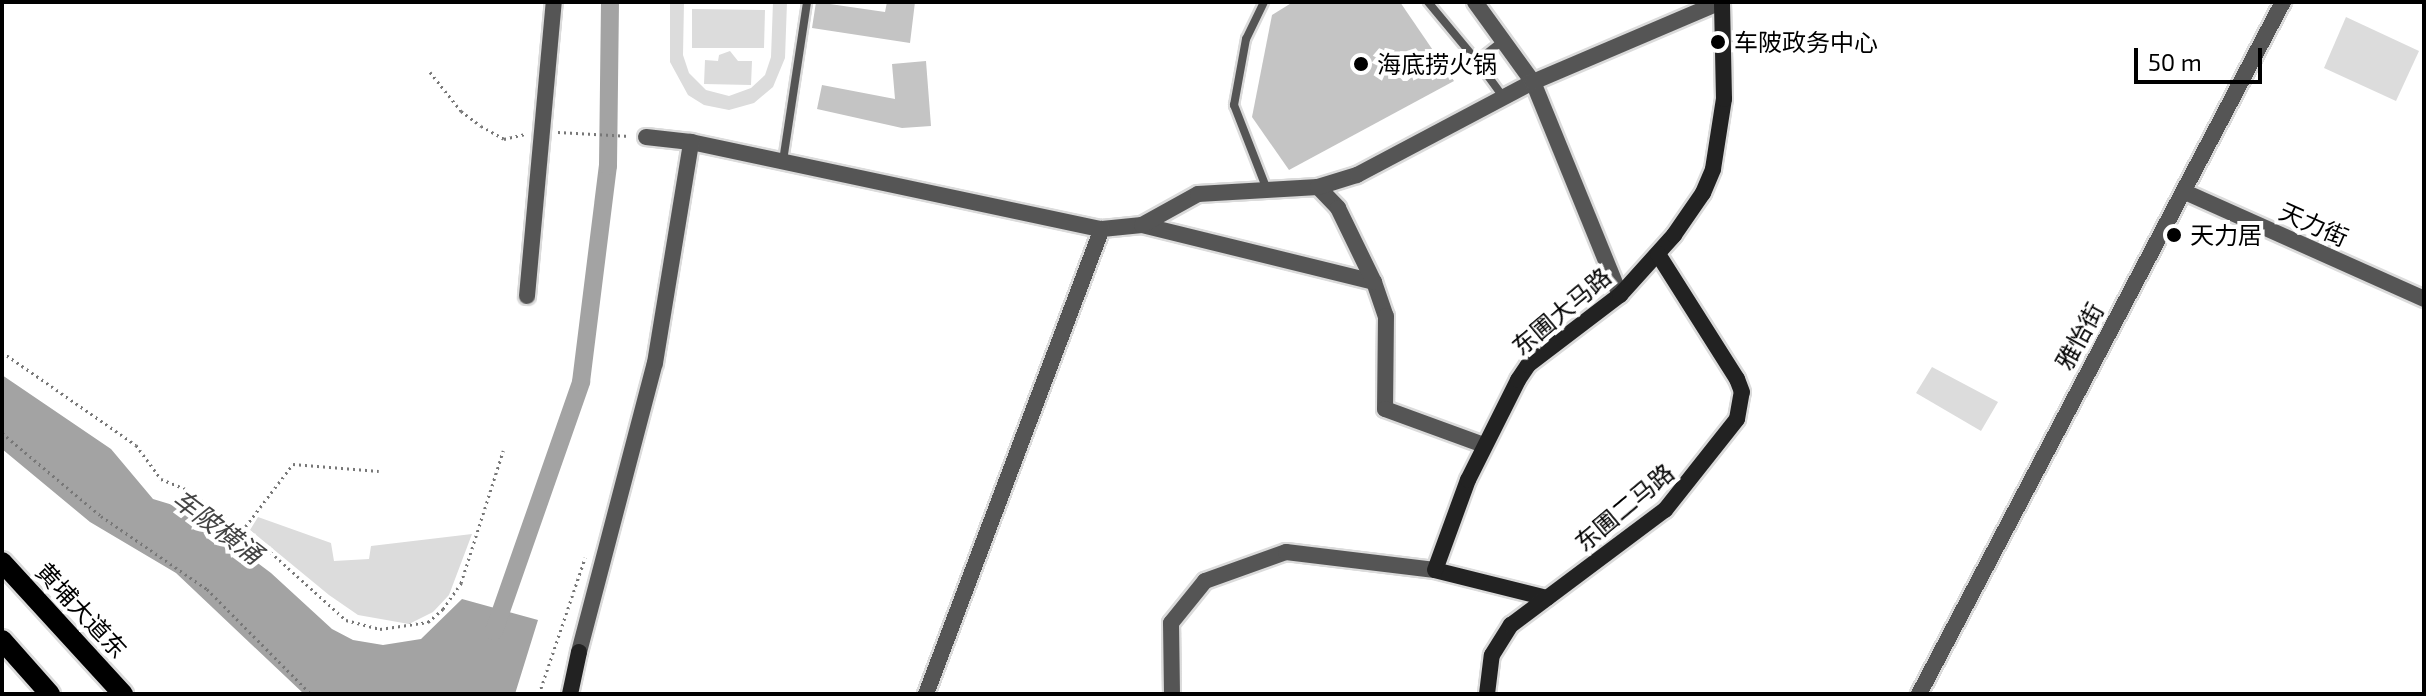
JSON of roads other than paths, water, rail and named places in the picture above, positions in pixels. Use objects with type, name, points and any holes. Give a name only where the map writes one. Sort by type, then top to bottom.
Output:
[{"type":"main road","name":"黄埔大道东","points":[[2,562],[123,694]]},
{"type":"main road","points":[[2,640],[50,694]]},
{"type":"main road","points":[[101,667],[102,694]]},
{"type":"street","points":[[527,296],[554,2]]},
{"type":"street","points":[[1475,2],[1533,82],[1620,295]]},
{"type":"street","points":[[1142,225],[1198,194],[1266,187],[1318,187],[1357,175],[1533,82],[1722,2]]},
{"type":"street","name":"东圃大马路","points":[[1435,570],[1484,445],[1528,365],[1620,295],[1692,211],[1713,169],[1726,71],[1722,2]]},
{"type":"street","name":"雅怡街","points":[[1919,694],[2037,463],[2185,192],[2283,2]]},
{"type":"street","points":[[646,137],[691,142],[1102,229],[1142,225],[1374,282]]},
{"type":"street","points":[[570,694],[655,363],[691,142]]},
{"type":"street","points":[[1318,187],[1338,208],[1374,282],[1386,316],[1385,409],[1484,445]]},
{"type":"street","name":"天力街","points":[[2185,192],[2424,299]]},
{"type":"street","points":[[926,694],[1102,229]]},
{"type":"street","name":"东圃二马路","points":[[1487,694],[1498,640],[1547,598],[1665,510],[1698,475],[1737,419],[1742,392],[1737,379],[1658,254]]},
{"type":"street","points":[[1172,694],[1171,623],[1205,581],[1286,552],[1435,570],[1547,598]]},
{"type":"lane","points":[[783,161],[807,2]]},
{"type":"lane","points":[[1264,2],[1246,39],[1234,105],[1266,187]]},
{"type":"lane","points":[[1428,2],[1504,98]]},
{"type":"lane","points":[[1477,61],[1503,41]]},
{"type":"waterway","points":[[494,631],[581,382],[608,166],[610,2]]},
{"type":"place","name":"车陂政务中心","points":[[1718,42]]},
{"type":"place","name":"海底捞火锅","points":[[1361,64]]},
{"type":"place","name":"天力居","points":[[2174,235]]},
{"type":"water label","name":"车陂横涌","points":[[218,526]]}]
